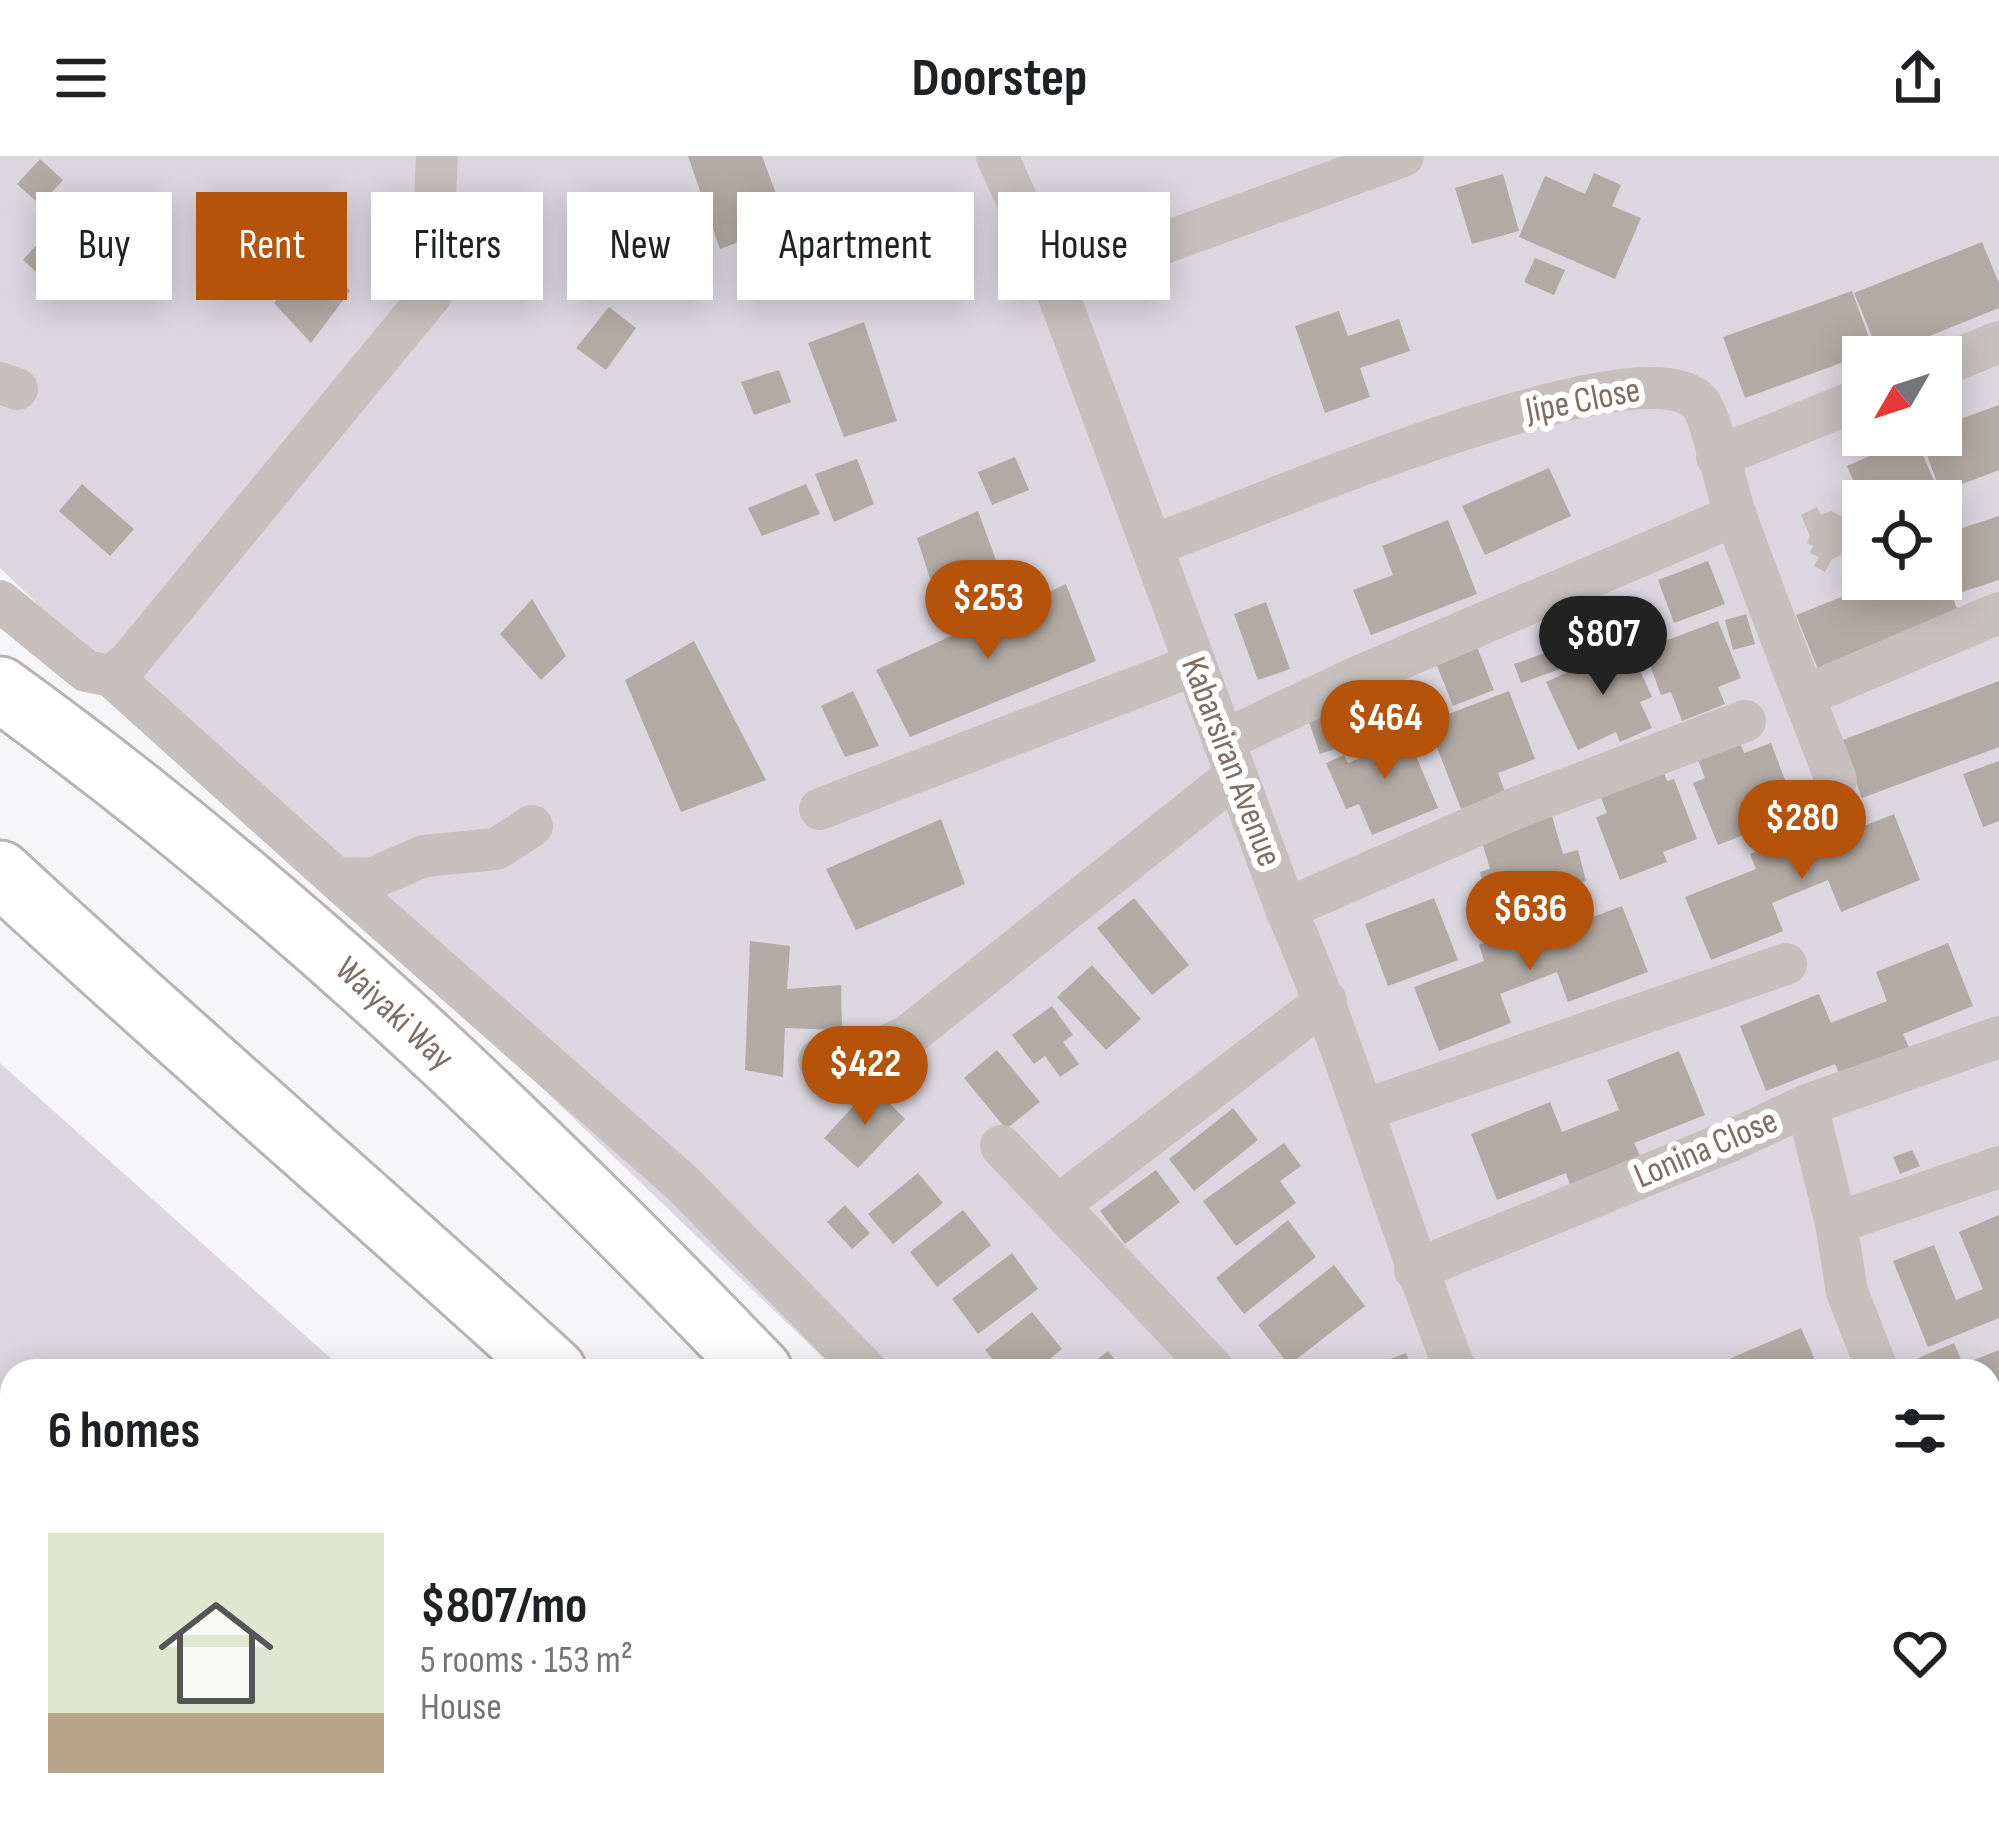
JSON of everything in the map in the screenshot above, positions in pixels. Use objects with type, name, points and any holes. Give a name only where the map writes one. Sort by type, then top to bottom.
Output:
[{"type":"highway","name":"Waiyaki Way","points":[[0,689],[287,916],[593,1197],[748,1359]]},
{"type":"highway","points":[[0,873],[182,1042],[541,1359]]},
{"type":"street","name":"Kabarsiran Avenue","points":[[997,156],[1013,192]]},
{"type":"street","points":[[1170,241],[1403,156]]},
{"type":"street","points":[[111,676],[128,664],[430,296],[437,158]]},
{"type":"street","name":"Kabarsiran Avenue","points":[[1060,300],[1286,909],[1326,1000],[1415,1270],[1451,1359]]},
{"type":"street","points":[[1962,357],[1999,342]]},
{"type":"street","name":"Jipe Close","points":[[1153,545],[1461,429],[1618,390],[1662,386],[1690,392],[1705,407],[1736,515],[1836,780]]},
{"type":"street","points":[[1717,457],[1842,406]]},
{"type":"street","points":[[819,1060],[890,1045],[909,1035],[1229,758],[1353,679],[1736,515]]},
{"type":"street","points":[[0,601],[86,671],[111,676],[682,1183],[855,1359]]},
{"type":"street","points":[[1804,696],[1999,613]]},
{"type":"street","points":[[820,808],[1194,665]]},
{"type":"street","points":[[1286,909],[1516,808],[1745,721]]},
{"type":"street","points":[[337,879],[373,878],[424,856],[496,849],[532,826]]},
{"type":"street","points":[[1364,1110],[1786,964]]},
{"type":"street","points":[[1060,1204],[1326,1000]]},
{"type":"street","name":"Lonina Close","points":[[1415,1270],[1736,1139],[1807,1105],[1999,1037]]},
{"type":"street","points":[[1807,1105],[1836,1223],[1846,1292],[1873,1359]]},
{"type":"street","points":[[1000,1146],[1204,1359]]},
{"type":"street","points":[[1836,1223],[1999,1167]]},
{"type":"shaded area","points":[[0,156],[1999,156],[1999,1359],[824,1359],[0,568]]},
{"type":"shaded area","points":[[1817,507],[1821,515],[1831,511],[1842,516],[1842,555],[1832,559],[1825,572],[1814,566],[1819,557],[1810,553],[1813,546],[1807,543],[1810,536],[1801,515]]},
{"type":"shaded area","points":[[0,1063],[332,1359],[0,1359]]},
{"type":"building","points":[[688,156],[762,156],[775,192],[737,192],[737,242],[720,249],[713,229],[713,192],[700,192]]},
{"type":"building","points":[[40,159],[63,180],[52,192],[36,192],[36,201],[17,184]]},
{"type":"building","points":[[1594,173],[1621,185],[1612,206],[1641,218],[1615,279],[1519,237],[1545,176],[1585,194]]},
{"type":"building","points":[[1503,174],[1519,231],[1472,244],[1455,188]]},
{"type":"building","points":[[1982,242],[1999,283],[1999,308],[1930,336],[1872,336],[1854,293]]},
{"type":"building","points":[[36,245],[36,272],[23,260]]},
{"type":"building","points":[[1535,258],[1565,270],[1554,295],[1524,282]]},
{"type":"building","points":[[1852,291],[1868,336],[1842,336],[1842,363],[1745,398],[1723,337]]},
{"type":"building","points":[[276,300],[343,300],[311,343],[274,303]]},
{"type":"building","points":[[609,307],[636,328],[606,370],[576,348]]},
{"type":"building","points":[[1339,311],[1348,336],[1399,319],[1410,351],[1360,368],[1370,397],[1325,413],[1295,326]]},
{"type":"building","points":[[864,322],[897,421],[844,437],[808,343]]},
{"type":"building","points":[[779,370],[791,402],[754,415],[741,382]]},
{"type":"building","points":[[1999,405],[1999,470],[1962,484],[1962,480],[1936,480],[1927,456],[1962,456],[1962,418]]},
{"type":"building","points":[[1870,456],[1923,456],[1934,480],[1853,480],[1847,466]]},
{"type":"building","points":[[1015,457],[1029,490],[992,505],[978,472]]},
{"type":"building","points":[[857,459],[874,504],[834,522],[815,474]]},
{"type":"building","points":[[1549,468],[1571,516],[1485,555],[1462,506]]},
{"type":"building","points":[[82,484],[134,529],[110,556],[59,511]]},
{"type":"building","points":[[806,484],[820,514],[762,536],[748,508]]},
{"type":"building","points":[[978,511],[1009,596],[945,625],[917,538]]},
{"type":"building","points":[[1999,516],[1999,580],[1962,592],[1962,528]]},
{"type":"building","points":[[1448,520],[1477,594],[1371,635],[1353,590],[1393,575],[1382,546]]},
{"type":"building","points":[[1708,561],[1725,604],[1674,623],[1658,580]]},
{"type":"building","points":[[1066,584],[1096,661],[910,737],[876,670]]},
{"type":"building","points":[[1842,597],[1954,600],[1963,624],[1822,679],[1796,615]]},
{"type":"building","points":[[532,599],[566,656],[541,680],[500,634]]},
{"type":"building","points":[[1266,602],[1290,669],[1258,680],[1234,614]]},
{"type":"building","points":[[1746,614],[1755,644],[1733,650],[1725,620]]},
{"type":"building","points":[[1718,621],[1741,678],[1718,687],[1725,704],[1682,721],[1671,692],[1661,695],[1644,649]]},
{"type":"building","points":[[694,641],[766,780],[681,812],[625,680]]},
{"type":"building","points":[[1628,644],[1652,697],[1640,702],[1652,728],[1620,742],[1616,732],[1578,750],[1546,682]]},
{"type":"building","points":[[1564,646],[1571,665],[1521,683],[1514,664]]},
{"type":"building","points":[[1477,647],[1494,690],[1453,706],[1436,663]]},
{"type":"building","points":[[1999,681],[1999,747],[1862,798],[1840,741]]},
{"type":"building","points":[[853,691],[879,746],[845,757],[821,706]]},
{"type":"building","points":[[1509,691],[1535,759],[1498,773],[1505,792],[1461,809],[1427,722]]},
{"type":"building","points":[[1338,699],[1353,743],[1320,754],[1305,710]]},
{"type":"building","points":[[1411,727],[1422,754],[1416,756],[1438,808],[1372,835],[1359,804],[1346,809],[1326,763],[1344,755],[1348,763],[1367,755],[1363,747]]},
{"type":"building","points":[[1737,736],[1744,753],[1771,743],[1794,804],[1760,816],[1764,827],[1718,845],[1693,783],[1705,778],[1695,752]]},
{"type":"building","points":[[1999,761],[1999,821],[1983,827],[1963,774]]},
{"type":"building","points":[[1660,762],[1667,781],[1674,779],[1697,839],[1663,852],[1667,862],[1620,880],[1596,817],[1607,813],[1601,797]]},
{"type":"building","points":[[1894,814],[1920,880],[1841,912],[1828,880],[1772,903],[1783,931],[1711,960],[1685,897],[1756,869],[1750,854],[1820,826],[1826,841]]},
{"type":"building","points":[[1552,816],[1563,854],[1578,850],[1586,881],[1572,885],[1577,901],[1504,921],[1498,897],[1488,899],[1480,872],[1490,869],[1480,835]]},
{"type":"building","points":[[941,819],[965,884],[856,930],[826,869]]},
{"type":"building","points":[[1134,898],[1189,965],[1152,995],[1097,928]]},
{"type":"building","points":[[1434,898],[1458,960],[1388,986],[1365,924]]},
{"type":"building","points":[[1622,906],[1648,972],[1568,1002],[1557,972],[1500,994],[1511,1023],[1439,1051],[1414,987],[1484,961],[1479,945],[1548,918],[1554,932]]},
{"type":"building","points":[[750,941],[790,946],[787,989],[841,985],[842,1030],[785,1028],[783,1077],[745,1070]]},
{"type":"building","points":[[1948,943],[1973,1006],[1903,1034],[1910,1050],[1841,1077],[1835,1064],[1766,1091],[1740,1026],[1819,994],[1831,1023],[1887,1001],[1876,972]]},
{"type":"building","points":[[1092,965],[1141,1019],[1106,1050],[1057,997]]},
{"type":"building","points":[[1052,1006],[1073,1035],[1063,1042],[1079,1064],[1060,1077],[1045,1056],[1034,1064],[1012,1035]]},
{"type":"building","points":[[997,1050],[1040,1102],[1006,1129],[964,1078]]},
{"type":"building","points":[[1679,1051],[1705,1115],[1634,1143],[1641,1158],[1571,1187],[1566,1173],[1497,1200],[1471,1134],[1550,1102],[1562,1132],[1619,1110],[1607,1080]]},
{"type":"building","points":[[872,1086],[905,1119],[858,1168],[824,1138]]},
{"type":"building","points":[[1233,1108],[1258,1140],[1194,1191],[1169,1159]]},
{"type":"building","points":[[1284,1143],[1301,1166],[1280,1181],[1296,1203],[1236,1246],[1203,1201]]},
{"type":"building","points":[[1912,1150],[1920,1166],[1900,1174],[1893,1157]]},
{"type":"building","points":[[1156,1170],[1180,1202],[1125,1244],[1100,1211]]},
{"type":"building","points":[[918,1173],[943,1203],[893,1244],[868,1214]]},
{"type":"building","points":[[845,1205],[870,1233],[852,1249],[827,1222]]},
{"type":"building","points":[[963,1210],[991,1245],[937,1287],[910,1252]]},
{"type":"building","points":[[1999,1215],[1999,1318],[1928,1347],[1893,1261],[1934,1245],[1956,1300],[1983,1289],[1959,1232]]},
{"type":"building","points":[[1288,1220],[1316,1257],[1244,1314],[1216,1278]]},
{"type":"building","points":[[1012,1253],[1038,1289],[978,1334],[952,1299]]},
{"type":"building","points":[[1334,1265],[1365,1306],[1297,1359],[1284,1359],[1258,1325]]},
{"type":"building","points":[[1032,1312],[1062,1349],[1050,1359],[992,1359],[985,1350]]},
{"type":"building","points":[[1801,1328],[1815,1359],[1729,1359]]},
{"type":"building","points":[[1954,1343],[1961,1359],[1916,1359]]},
{"type":"building","points":[[1999,1350],[1999,1359],[1976,1359]]}]
